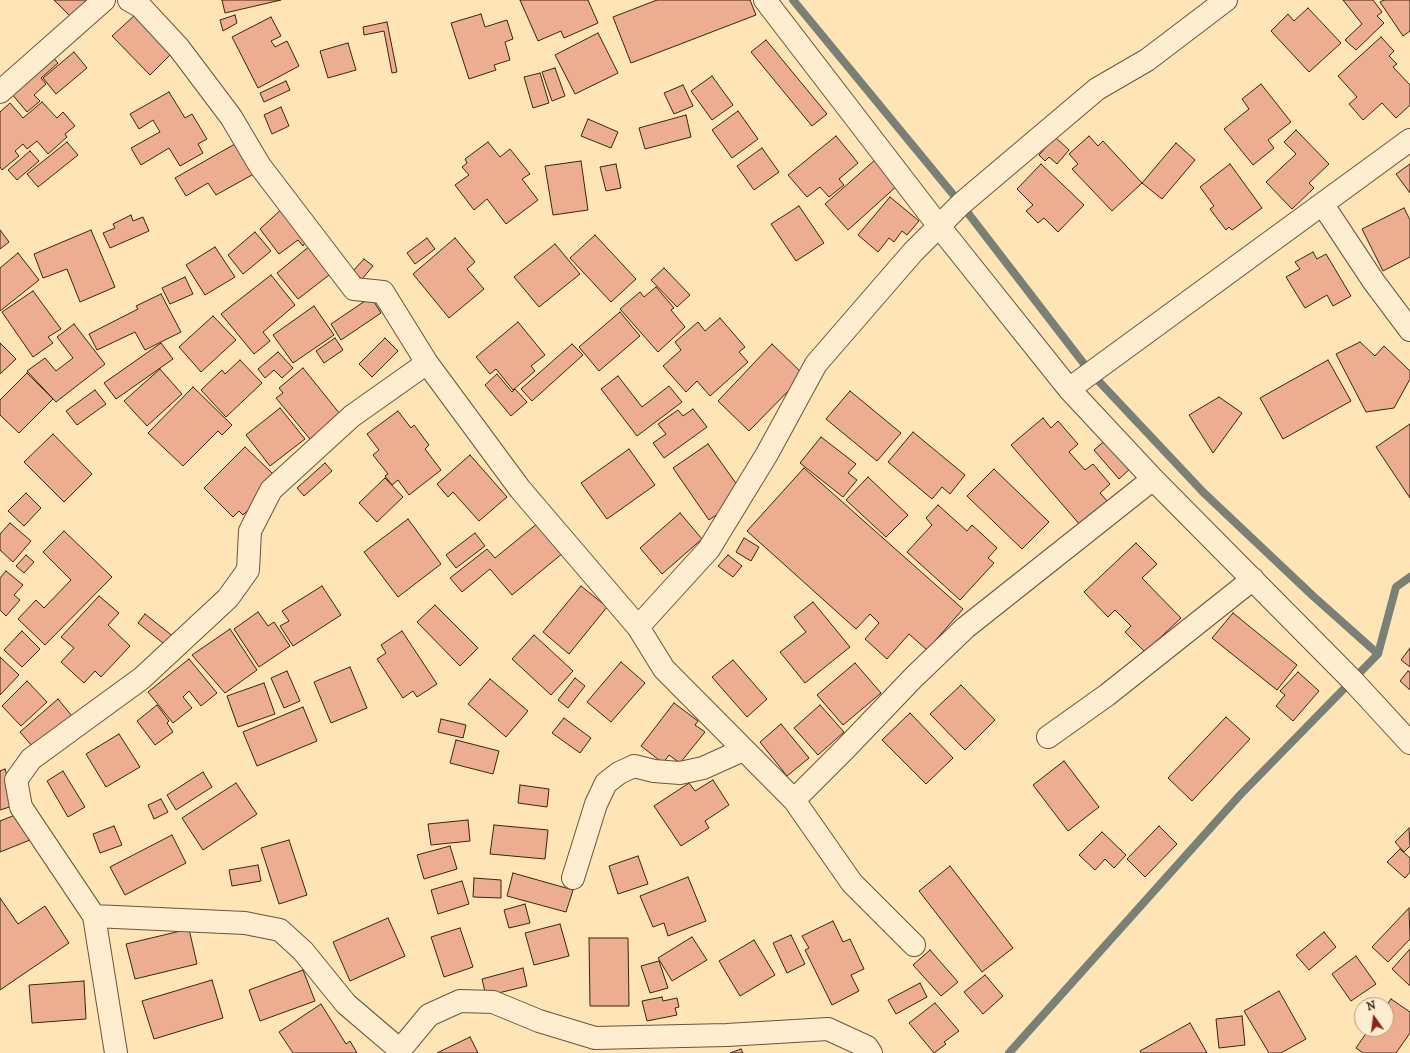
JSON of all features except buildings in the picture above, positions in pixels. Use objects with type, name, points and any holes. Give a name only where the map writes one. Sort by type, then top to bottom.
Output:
[{"type":"street","points":[[0,92],[104,0]]},
{"type":"street","points":[[765,0],[938,225],[1069,389],[1153,479],[1353,681],[1410,743]]},
{"type":"street","points":[[638,627],[708,549],[767,454],[816,364],[938,225],[1097,89],[1147,60],[1226,0]]},
{"type":"street","points":[[140,2],[188,60],[231,117],[260,166],[354,289],[383,292],[426,363],[520,489],[638,627],[664,668],[743,750],[794,800],[852,883],[914,945]]},
{"type":"street","points":[[1069,389],[1410,140]]},
{"type":"street","points":[[1323,205],[1374,282],[1410,330]]},
{"type":"street","points":[[116,1053],[94,916],[21,806],[16,780],[31,759],[142,678],[228,598],[248,570],[250,531],[271,490],[352,416],[426,363]]},
{"type":"street","points":[[794,800],[914,677],[965,628],[1153,479]]},
{"type":"street","points":[[1048,737],[1107,695],[1252,579]]},
{"type":"street","points":[[573,878],[596,804],[606,782],[619,773],[634,766],[654,771],[680,773],[703,768],[743,750]]},
{"type":"street","points":[[94,916],[245,923],[280,930],[303,951],[346,1004],[401,1051],[429,1015],[460,1001],[493,1002],[539,1021],[595,1038],[727,1034],[828,1028],[867,1047],[872,1053]]},
{"type":"waterway","points":[[793,0],[961,204],[1091,373],[1203,492],[1313,596],[1378,654]]},
{"type":"waterway","points":[[1009,1053],[1240,795],[1378,654],[1396,587],[1410,577]]}]
